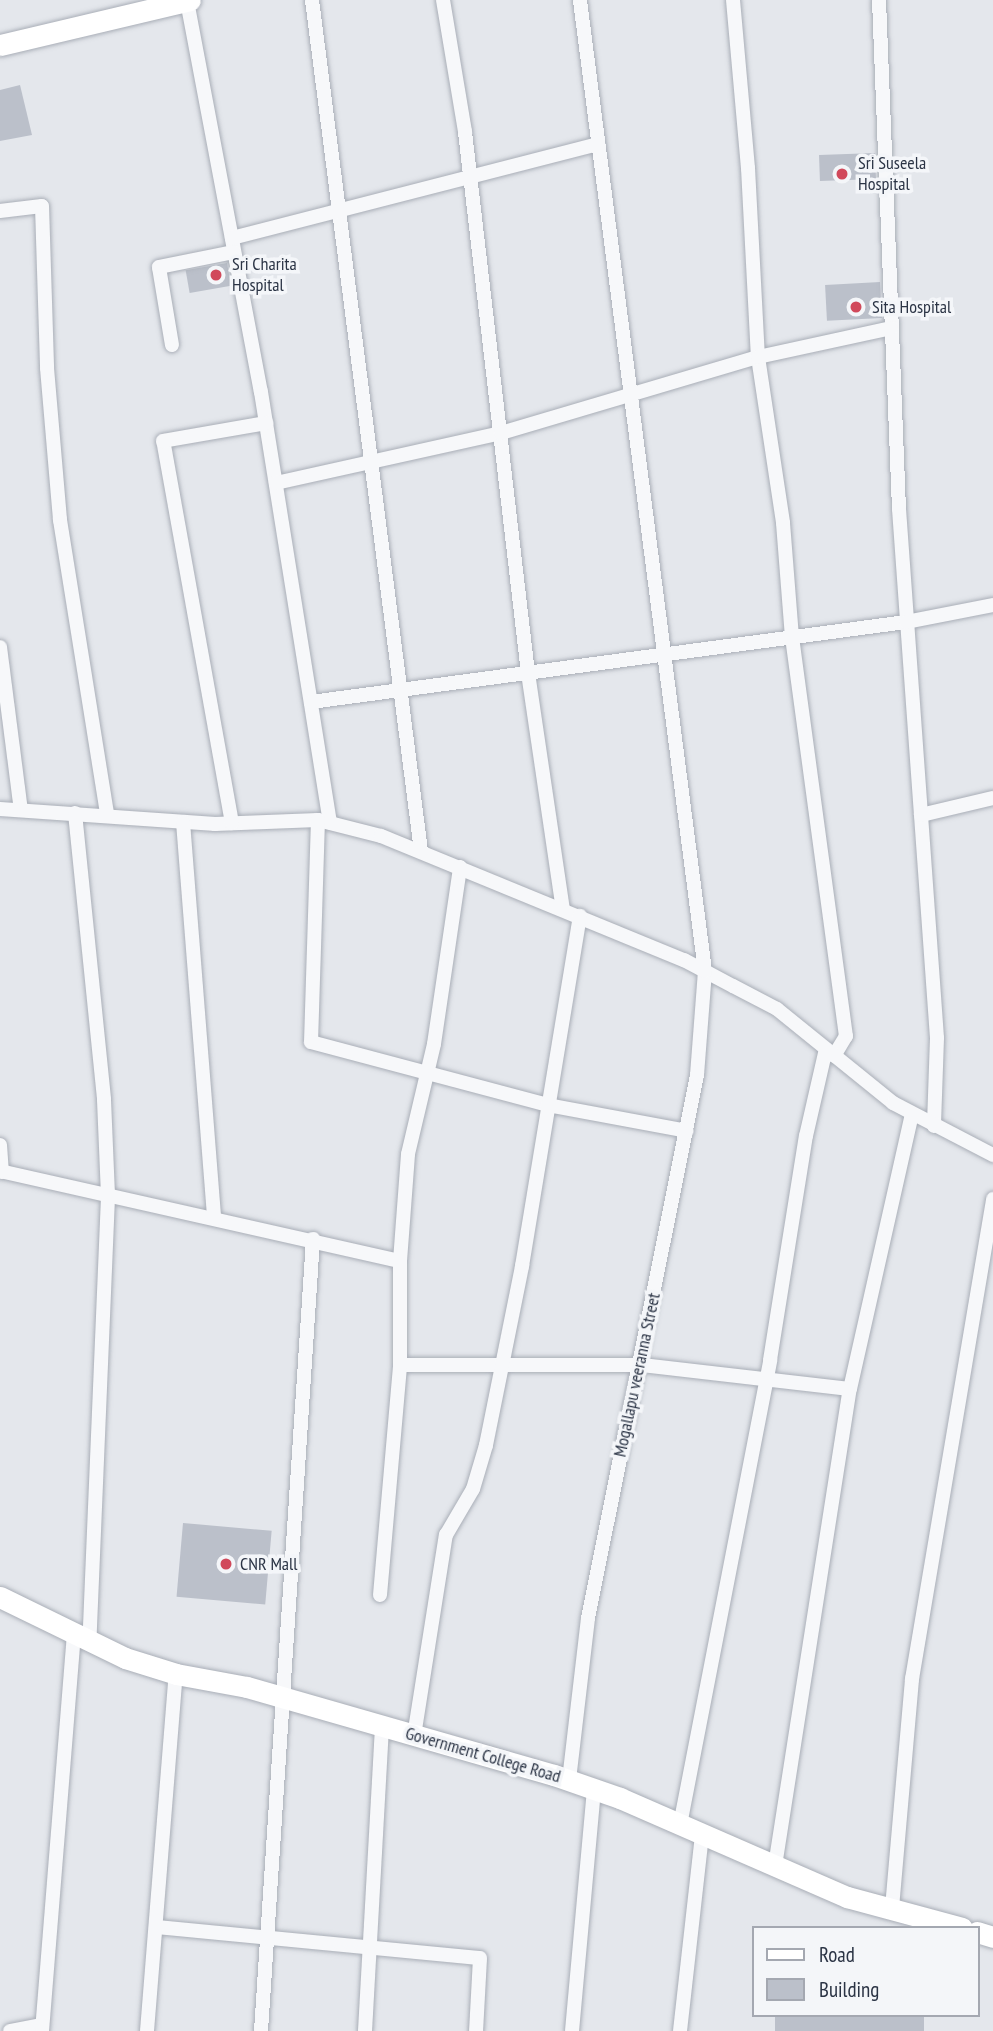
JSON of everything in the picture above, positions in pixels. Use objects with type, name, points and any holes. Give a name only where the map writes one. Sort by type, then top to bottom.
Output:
[{"type":"main road","points":[[0,45],[181,1]]},
{"type":"main road","name":"Government College Road","points":[[0,1597],[81,1639],[176,1674],[282,1698],[569,1780],[847,1897],[955,1926]]},
{"type":"street","points":[[312,0],[421,852]]},
{"type":"street","points":[[443,0],[470,173],[528,673],[563,909]]},
{"type":"street","name":"Mogallapu veeranna Street","points":[[569,1780],[588,1618],[642,1365],[687,1131],[705,971],[661,655],[631,394],[580,0]]},
{"type":"street","points":[[680,1825],[767,1380],[806,1136],[830,1053],[846,1036],[792,637],[783,523],[758,357],[748,168],[733,0]]},
{"type":"street","points":[[879,0],[891,328],[906,622],[937,1038],[934,1126]]},
{"type":"street","points":[[181,1],[233,245],[266,423],[311,702],[324,821],[312,1042],[547,1105],[687,1131]]},
{"type":"street","points":[[172,345],[159,267],[340,209],[470,173],[598,144]]},
{"type":"street","points":[[0,211],[42,206],[47,368],[60,520],[107,815]]},
{"type":"street","points":[[276,483],[502,433],[758,357],[891,328]]},
{"type":"street","points":[[232,823],[163,441],[266,423]]},
{"type":"street","points":[[311,702],[906,622],[993,605]]},
{"type":"street","points":[[0,647],[21,810]]},
{"type":"street","points":[[920,815],[993,798]]},
{"type":"street","points":[[0,809],[183,822],[324,821],[421,852],[580,916],[705,971],[777,1009],[830,1053],[912,1114],[993,1155]]},
{"type":"street","points":[[10,2031],[41,2028],[81,1639],[108,1197],[104,1100],[75,813]]},
{"type":"street","points":[[183,822],[214,1218]]},
{"type":"street","points":[[380,1595],[400,1365],[400,1261],[408,1154],[427,1072],[460,867]]},
{"type":"street","points":[[414,1736],[446,1535],[473,1489],[486,1444],[499,1364],[522,1266],[580,916]]},
{"type":"street","points":[[775,1866],[850,1389],[912,1114]]},
{"type":"street","points":[[0,1145],[1,1172],[313,1239],[400,1261]]},
{"type":"street","points":[[892,1908],[912,1679],[993,1199]]},
{"type":"street","points":[[261,2031],[313,1239]]},
{"type":"street","points":[[400,1365],[642,1365],[850,1389]]},
{"type":"street","points":[[147,2031],[176,1674]]},
{"type":"street","points":[[365,2031],[372,1949],[382,1727]]},
{"type":"street","points":[[572,2031],[594,1789]]},
{"type":"street","points":[[680,2031],[702,1835]]},
{"type":"street","points":[[156,1927],[480,1958],[475,2031]]},
{"type":"building","points":[[20,85],[32,135],[0,141],[0,90]]},
{"type":"building","points":[[875,153],[876,179],[820,181],[819,155]]},
{"type":"building","points":[[227,263],[231,286],[190,293],[186,270]]},
{"type":"building","points":[[880,282],[882,318],[827,321],[825,285]]},
{"type":"building","name":"CNR Mall","points":[[183,1523],[272,1531],[265,1604],[177,1597]]},
{"type":"building","points":[[775,2017],[924,2017],[924,2031],[775,2031]]},
{"type":"place","name":"Sri Suseela Hospital","points":[[842,174]]},
{"type":"place","name":"Sri Charita Hospital","points":[[216,275]]},
{"type":"place","name":"Sita Hospital","points":[[856,307]]},
{"type":"place","name":"CNR Mall","points":[[226,1564]]}]
